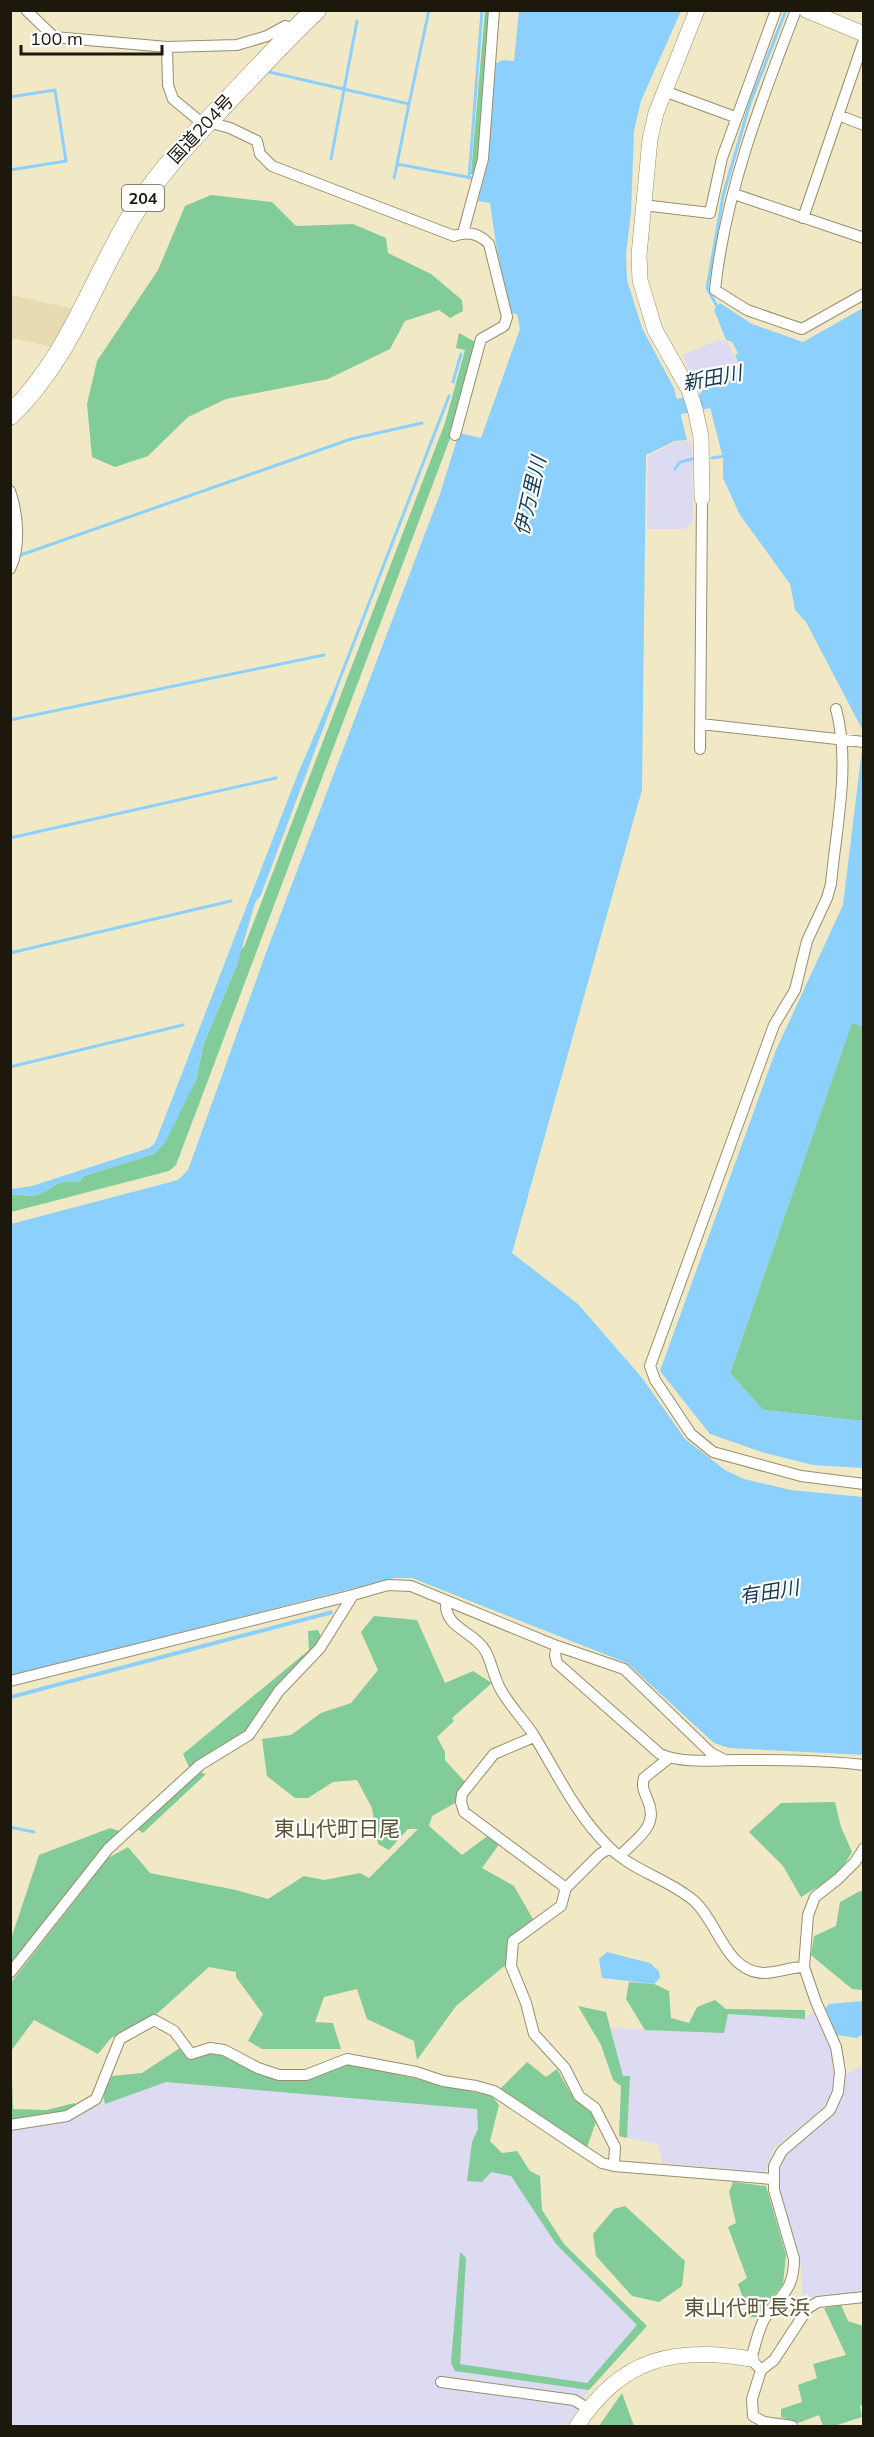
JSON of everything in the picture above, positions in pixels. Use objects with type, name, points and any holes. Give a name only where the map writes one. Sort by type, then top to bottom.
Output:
[{"type":"highway","name":"国道204号","points":[[10,415],[42,381],[59,356],[118,241],[153,184],[207,122],[316,10]]},
{"type":"street","points":[[26,10],[54,37],[167,47],[237,45],[267,36],[285,26],[297,29]]},
{"type":"street","points":[[463,232],[483,159],[494,10]]},
{"type":"street","points":[[697,10],[664,92],[650,139],[639,255],[644,297],[655,330],[689,390],[700,437],[702,498],[700,749]]},
{"type":"street","points":[[643,205],[710,213],[722,158],[735,117],[776,10]]},
{"type":"street","points":[[796,10],[760,102],[734,194],[715,290],[747,310],[802,329],[864,294]]},
{"type":"street","points":[[806,10],[864,34]]},
{"type":"street","points":[[803,218],[864,39]]},
{"type":"street","points":[[167,47],[168,85],[173,99],[197,119],[230,128],[257,141],[260,153],[272,166],[319,186],[393,210],[454,236],[463,232],[484,237],[489,244],[507,317],[504,326],[481,339],[455,435]]},
{"type":"street","points":[[664,92],[735,117]]},
{"type":"street","points":[[838,114],[864,125]]},
{"type":"street","points":[[734,194],[864,238]]},
{"type":"street","points":[[10,491],[16,515],[16,547],[10,569]]},
{"type":"street","points":[[836,709],[847,740],[831,884],[807,941],[795,990],[774,1025],[650,1366],[656,1380],[691,1434],[713,1452],[801,1476],[864,1484]]},
{"type":"street","points":[[700,724],[864,742]]},
{"type":"street","points":[[10,1681],[353,1596],[388,1585],[400,1584],[624,1670],[711,1754],[725,1760]]},
{"type":"street","points":[[10,1974],[108,1849],[200,1765],[249,1735],[279,1691],[320,1648],[353,1596]]},
{"type":"street","points":[[446,1602],[448,1617],[454,1625],[481,1644],[502,1692],[534,1737],[562,1788],[610,1848],[631,1865],[697,1903],[722,1942],[741,1965],[752,1971],[763,1973],[804,1967]]},
{"type":"street","points":[[557,1646],[555,1654],[557,1663],[660,1754],[669,1758],[707,1761],[827,1761],[864,1765]]},
{"type":"street","points":[[534,1737],[494,1754],[462,1794],[461,1802],[464,1812],[566,1888]]},
{"type":"street","points":[[621,1855],[650,1826],[652,1818],[643,1787],[644,1778],[669,1758]]},
{"type":"street","points":[[610,1848],[600,1854],[566,1888],[561,1906],[513,1941],[511,1966],[526,2003],[534,2034],[565,2068],[579,2096],[595,2108],[615,2147],[614,2166]]},
{"type":"street","points":[[792,2427],[764,2422],[753,2416],[756,2365],[764,2319],[784,2297],[790,2286],[794,2259],[772,2179],[774,2166],[782,2151],[830,2110],[838,2092],[840,2072],[836,2047],[816,2002],[804,1967],[810,1904],[855,1862],[864,1848]]},
{"type":"street","points":[[10,2125],[67,2116],[96,2099],[120,2039],[154,2020],[174,2031],[191,2054],[210,2048],[224,2050],[258,2068],[279,2074],[306,2075],[347,2059],[416,2072],[443,2081],[494,2091],[602,2163],[614,2166],[772,2179]]},
{"type":"street","points":[[784,2297],[788,2304],[797,2308],[808,2308]]},
{"type":"street","points":[[577,2427],[589,2409],[621,2376],[655,2359],[682,2354],[756,2365],[774,2360],[808,2308],[818,2302],[864,2297]]},
{"type":"street","points":[[441,2382],[574,2400],[589,2409]]},
{"type":"shaded area","points":[[11,295],[74,309],[54,347],[11,338]]},
{"type":"shaded area","points":[[718,340],[728,342],[738,366],[707,380],[699,390],[682,355]]},
{"type":"shaded area","points":[[692,441],[693,521],[686,529],[647,529],[648,456],[677,442]]},
{"type":"shaded area","points":[[814,2012],[831,2050],[834,2078],[831,2094],[824,2107],[774,2148],[765,2172],[662,2163],[658,2144],[627,2138],[630,2076],[623,2076],[611,2028],[723,2033],[728,2014],[804,2019]]},
{"type":"shaded area","points":[[863,2065],[863,2292],[802,2298],[801,2265],[777,2184],[779,2166],[786,2153],[842,2094],[846,2074]]},
{"type":"shaded area","points":[[166,2077],[483,2104],[475,2166],[513,2172],[557,2237],[647,2326],[589,2390],[567,2426],[11,2426],[11,2127],[57,2122]]},
{"type":"green space","points":[[485,11],[491,11],[477,175],[471,174]]},
{"type":"green space","points":[[211,195],[272,202],[296,226],[353,224],[386,238],[388,253],[431,274],[462,300],[463,311],[450,318],[439,310],[405,321],[390,349],[328,379],[226,399],[188,417],[148,456],[115,467],[92,457],[87,404],[97,361],[158,270],[185,206]]},
{"type":"green space","points":[[459,333],[477,343],[454,428],[176,1165],[169,1171],[11,1212],[11,1195],[36,1195],[61,1183],[79,1182],[84,1176],[154,1154],[196,1080],[204,1043],[237,965],[240,949],[244,947],[445,423],[465,350],[456,348]]},
{"type":"green space","points":[[852,1022],[864,1027],[863,1421],[763,1410],[730,1373]]},
{"type":"green space","points":[[374,1616],[417,1620],[445,1683],[473,1671],[492,1683],[452,1718],[454,1721],[437,1737],[445,1752],[445,1760],[466,1783],[455,1803],[432,1816],[429,1826],[462,1855],[489,1835],[500,1843],[482,1868],[514,1886],[534,1921],[509,1940],[508,1963],[456,2006],[417,2060],[414,2041],[367,2019],[357,1989],[324,1997],[315,2022],[333,2023],[341,2049],[262,2049],[248,2041],[263,2014],[236,1977],[236,1972],[209,1967],[150,2020],[111,2038],[98,2054],[34,2020],[11,2051],[13,2109],[47,2110],[74,2103],[77,2106],[66,2114],[11,2121],[10,1984],[108,1858],[128,1847],[150,1873],[236,1890],[268,1899],[304,1876],[324,1880],[360,1873],[369,1878],[418,1829],[408,1829],[389,1850],[378,1844],[372,1808],[357,1780],[333,1782],[308,1798],[295,1798],[267,1776],[262,1739],[291,1735],[321,1713],[351,1703],[378,1670],[361,1632]]},
{"type":"green space","points":[[318,1630],[322,1639],[243,1735],[190,1769],[183,1754],[309,1650],[308,1631]]},
{"type":"green space","points":[[200,1772],[206,1774],[143,1833],[136,1828]]},
{"type":"green space","points":[[835,1802],[841,1827],[852,1852],[838,1875],[801,1897],[783,1866],[749,1832],[781,1803]]},
{"type":"green space","points":[[110,1828],[122,1832],[11,1967],[11,1939],[39,1855]]},
{"type":"green space","points":[[864,1891],[863,1990],[852,1989],[811,1955],[814,1936],[836,1926],[840,1902]]},
{"type":"green space","points":[[629,1982],[654,1984],[669,1991],[671,2018],[689,2023],[697,2007],[715,2000],[726,2009],[805,2010],[805,2019],[728,2014],[724,2033],[645,2030],[626,1999]]},
{"type":"green space","points":[[578,2006],[606,2012],[623,2076],[630,2076],[627,2138],[619,2136],[621,2086],[613,2080],[601,2045]]},
{"type":"green space","points":[[180,2048],[190,2059],[212,2050],[299,2080],[348,2063],[492,2096],[499,2105],[490,2141],[502,2153],[517,2151],[530,2171],[540,2176],[542,2210],[564,2244],[647,2326],[589,2390],[455,2371],[451,2363],[460,2252],[466,2258],[460,2364],[587,2383],[637,2325],[556,2244],[511,2176],[491,2172],[482,2182],[467,2181],[472,2142],[478,2129],[477,2109],[166,2082],[105,2104],[103,2095],[112,2076],[142,2073]]},
{"type":"green space","points":[[527,2062],[546,2077],[557,2069],[570,2092],[597,2119],[586,2150],[499,2090]]},
{"type":"green space","points":[[733,2182],[766,2186],[786,2255],[783,2284],[757,2317],[750,2317],[738,2284],[747,2278],[728,2227],[736,2223],[729,2192]]},
{"type":"green space","points":[[625,2206],[685,2261],[682,2286],[659,2302],[632,2296],[596,2256],[593,2234],[614,2209]]},
{"type":"green space","points":[[841,2305],[848,2321],[863,2326],[864,2404],[860,2406],[862,2417],[834,2426],[823,2426],[819,2415],[798,2423],[781,2417],[781,2409],[802,2402],[798,2385],[817,2378],[813,2364],[846,2355],[824,2308]]},
{"type":"green space","points":[[622,2393],[634,2426],[599,2426]]},
{"type":"water","points":[[519,11],[681,11],[641,101],[634,131],[631,213],[626,254],[627,280],[642,328],[674,388],[687,440],[675,441],[646,455],[642,790],[512,1253],[578,1304],[643,1379],[685,1439],[725,1470],[744,1479],[791,1490],[863,1497],[863,1755],[729,1748],[714,1743],[627,1663],[412,1578],[394,1578],[11,1676],[11,1224],[178,1180],[188,1170],[267,950],[440,494],[459,433],[481,438],[520,329],[517,314],[511,313],[497,251],[490,203],[478,201],[487,165],[496,63],[503,60],[514,61]]},
{"type":"water","points":[[720,303],[752,324],[803,342],[863,308],[863,731],[806,622],[795,610],[790,584],[740,515],[723,478],[723,458],[710,407],[706,408],[700,394],[709,381],[740,367],[735,355],[738,353],[732,342],[726,340],[714,310]]},
{"type":"water","points":[[331,696],[335,697],[261,895],[255,903],[237,965],[204,1043],[196,1080],[165,1143],[154,1154],[84,1176],[79,1182],[61,1183],[36,1195],[11,1195],[11,1189],[32,1186],[149,1148],[155,1143],[297,776]]},
{"type":"water","points":[[863,741],[863,1027],[852,1023],[730,1373],[763,1410],[863,1421],[863,1468],[813,1465],[765,1453],[710,1434],[660,1371],[776,1050],[843,905]]},
{"type":"water","points":[[332,1610],[333,1614],[11,1699],[11,1695]]},
{"type":"water","points":[[607,1952],[650,1963],[659,1971],[660,1978],[654,1984],[602,1978],[599,1959]]},
{"type":"water","points":[[863,2001],[863,2034],[857,2038],[837,2035],[825,2008],[829,2004]]},
{"type":"waterway","points":[[409,104],[429,10]]},
{"type":"waterway","points":[[469,178],[482,10]]},
{"type":"waterway","points":[[718,308],[707,288],[723,196],[750,103],[786,10]]},
{"type":"waterway","points":[[331,159],[357,21]]},
{"type":"waterway","points":[[269,72],[409,104],[397,164],[472,178]]},
{"type":"waterway","points":[[10,97],[55,90],[66,161],[10,170]]},
{"type":"waterway","points":[[394,178],[397,165]]},
{"type":"waterway","points":[[453,382],[461,354]]},
{"type":"waterway","points":[[332,699],[449,396]]},
{"type":"waterway","name":"新田川","points":[[658,411],[724,397]]},
{"type":"waterway","points":[[18,556],[351,439],[422,423]]},
{"type":"waterway","points":[[712,458],[725,456]]},
{"type":"waterway","points":[[675,469],[680,462],[692,459]]},
{"type":"waterway","points":[[10,720],[324,655]]},
{"type":"waterway","points":[[10,838],[276,778]]},
{"type":"waterway","points":[[10,953],[231,901]]},
{"type":"waterway","points":[[10,1067],[183,1025]]},
{"type":"waterway","points":[[10,1827],[34,1832]]},
{"type":"district","name":"東山代町日尾","points":[[337,1829]]},
{"type":"district","name":"東山代町長浜","points":[[747,2308]]},
{"type":"water label","name":"伊万里川","points":[[530,496]]},
{"type":"water label","name":"有田川","points":[[769,1592]]}]
